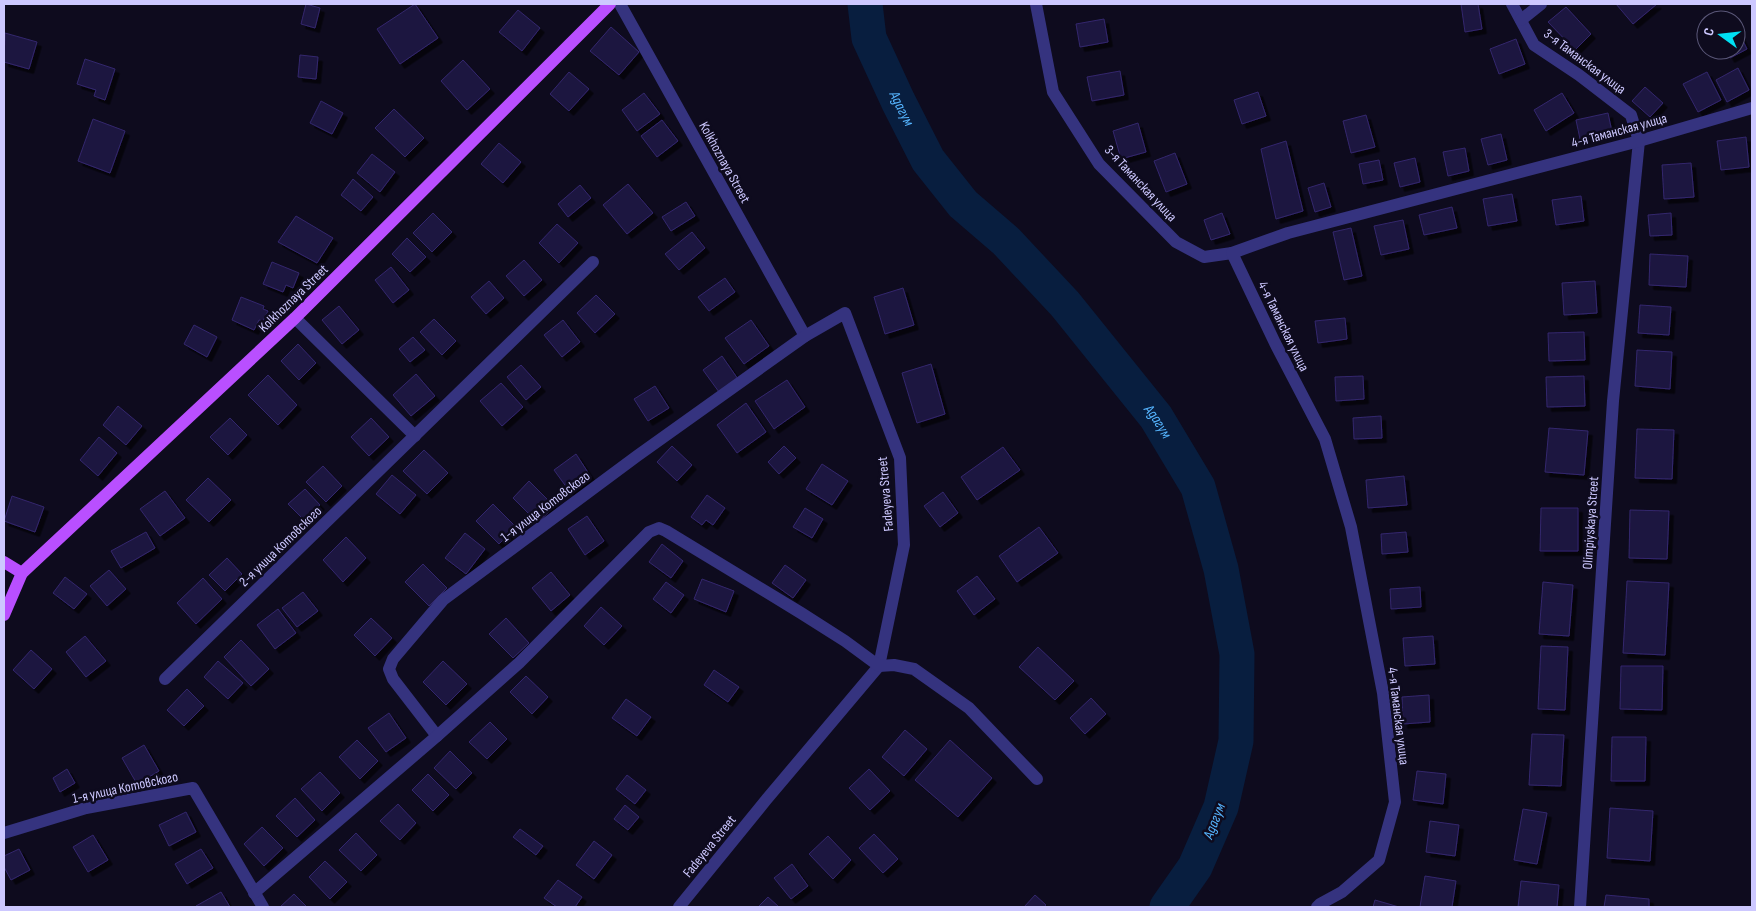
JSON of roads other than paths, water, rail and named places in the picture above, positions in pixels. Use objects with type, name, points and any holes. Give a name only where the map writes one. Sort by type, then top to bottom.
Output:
[{"type":"main road","name":"Kolkhoznaya Street","points":[[4,615],[22,573],[295,318],[610,4]]},
{"type":"main road","points":[[4,562],[22,573]]},
{"type":"street","name":"Kolkhoznaya Street","points":[[620,4],[805,336]]},
{"type":"street","name":"3-я Таманская улица","points":[[1036,4],[1053,92],[1100,164],[1176,242],[1204,257],[1232,253]]},
{"type":"street","name":"3-я Таманская улица","points":[[1512,4],[1534,45],[1578,75],[1630,115],[1639,141]]},
{"type":"street","points":[[1521,20],[1540,4]]},
{"type":"street","name":"4-я Таманская улица","points":[[1317,907],[1342,892],[1379,860],[1394,802],[1384,693],[1351,527],[1325,439],[1275,343],[1232,253],[1288,233],[1639,141],[1752,108]]},
{"type":"street","name":"Olimpiyskaya Street","points":[[1580,907],[1613,401],[1639,141]]},
{"type":"street","name":"2-я улица Котовского","points":[[165,679],[592,262]]},
{"type":"street","name":"Fadeyeva Street","points":[[679,907],[879,666],[904,545],[900,458],[845,313],[805,336]]},
{"type":"street","points":[[295,318],[415,436]]},
{"type":"street","name":"1-я улица Котовского","points":[[437,736],[393,679],[389,669],[393,659],[443,600],[637,456],[805,336]]},
{"type":"street","points":[[254,893],[519,663],[650,532],[659,528],[801,613],[845,641],[879,666],[894,665],[914,669],[969,708],[1037,779]]},
{"type":"street","name":"1-я улица Котовского","points":[[4,832],[86,808],[193,788],[263,907]]},
{"type":"waterway","name":"Адагум","points":[[865,4],[869,38],[928,160],[963,204],[1006,241],[1065,304],[1156,417],[1198,487],[1221,569],[1237,654],[1236,741],[1221,807],[1195,867],[1167,907]]}]
